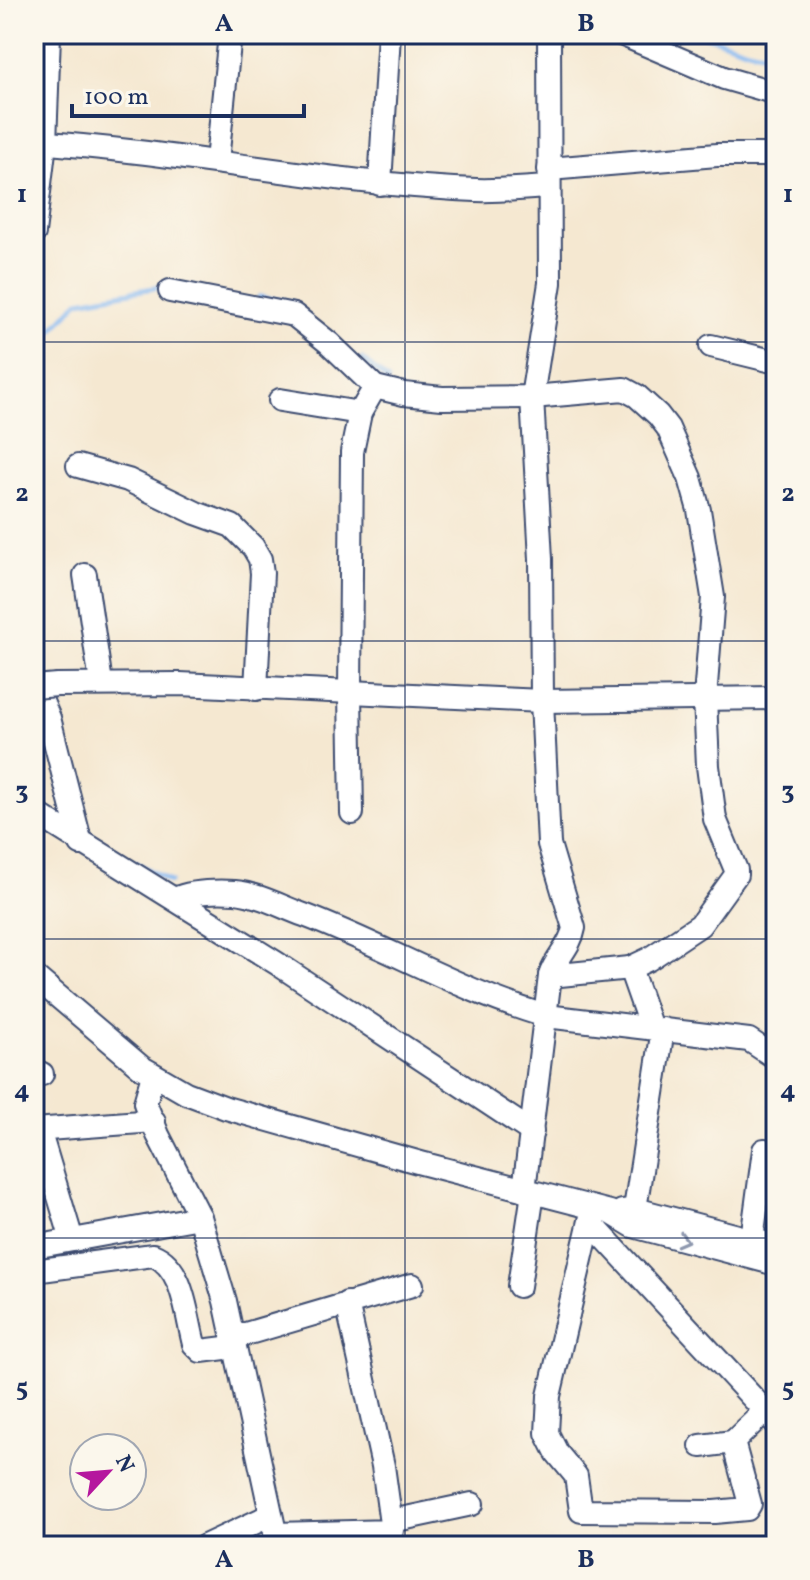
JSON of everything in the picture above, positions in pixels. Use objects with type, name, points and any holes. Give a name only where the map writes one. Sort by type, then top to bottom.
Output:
[{"type":"street","points":[[34,233],[49,34]]},
{"type":"street","points":[[217,161],[230,34]]},
{"type":"street","points":[[380,184],[389,34]]},
{"type":"street","points":[[621,34],[724,78],[776,93]]},
{"type":"street","points":[[519,1286],[550,976],[553,965],[573,938],[574,928],[549,844],[542,701],[541,559],[532,397],[550,283],[544,35]]},
{"type":"street","points":[[40,143],[217,161],[380,184],[479,191],[717,155],[776,155]]},
{"type":"street","points":[[170,291],[294,315],[375,387],[442,398],[532,397],[624,389],[637,396],[668,428],[693,488],[709,567],[713,597],[705,698],[708,766],[715,819],[736,875],[700,925],[649,959],[630,968],[550,976]]},
{"type":"street","points":[[711,346],[776,362]]},
{"type":"street","points":[[352,813],[352,452],[360,413],[375,387]]},
{"type":"street","points":[[280,400],[360,413]]},
{"type":"street","points":[[78,466],[128,480],[196,513],[232,526],[253,547],[260,559],[262,573],[256,689]]},
{"type":"street","points":[[85,575],[101,683]]},
{"type":"street","points":[[81,844],[49,718],[34,685],[101,683],[542,701],[776,698]]},
{"type":"street","points":[[34,812],[81,844],[175,899],[532,1132]]},
{"type":"street","points":[[175,899],[187,893],[236,892],[265,901],[366,939],[501,1002],[546,1016],[749,1040],[776,1039]]},
{"type":"street","points":[[630,968],[657,1028],[635,1209]]},
{"type":"street","points":[[36,983],[153,1075],[178,1089],[249,1114],[528,1191],[633,1226],[776,1264]]},
{"type":"street","points":[[749,1040],[776,1058]]},
{"type":"street","points":[[153,1075],[145,1103],[200,1217],[225,1301],[275,1532]]},
{"type":"street","points":[[72,1240],[37,1130],[154,1121],[178,1089]]},
{"type":"street","points":[[752,1239],[764,1150]]},
{"type":"street","points":[[598,1214],[635,1209],[776,1246]]},
{"type":"street","points":[[598,1214],[771,1417],[733,1442],[701,1446]]},
{"type":"street","points":[[598,1214],[549,1396],[546,1421],[547,1433],[557,1453],[576,1476],[581,1511],[714,1512],[747,1509],[750,1504],[733,1442]]},
{"type":"street","points":[[34,1247],[200,1217]]},
{"type":"street","points":[[34,1271],[153,1255],[164,1260],[175,1273],[194,1344],[201,1351],[412,1285]]},
{"type":"street","points":[[205,1546],[275,1532],[392,1531],[383,1466],[347,1303]]},
{"type":"street","points":[[392,1521],[472,1504]]},
{"type":"waterway","points":[[700,34],[776,56]]},
{"type":"waterway","points":[[34,350],[79,301],[165,286]]},
{"type":"waterway","points":[[259,297],[291,302],[298,308]]},
{"type":"waterway","points":[[362,359],[388,381]]},
{"type":"waterway","points":[[136,863],[170,882]]}]
